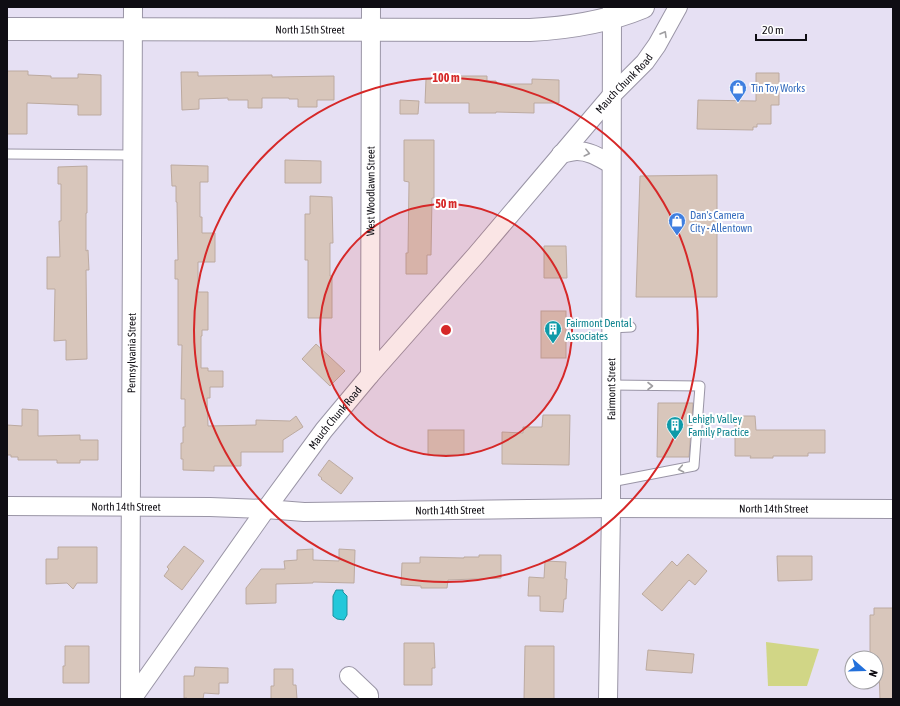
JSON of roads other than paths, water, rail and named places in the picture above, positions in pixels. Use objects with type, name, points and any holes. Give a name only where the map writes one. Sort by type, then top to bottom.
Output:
[{"type":"main road","points":[[611,13],[643,7]]},
{"type":"main road","name":"North 15th Street","points":[[7,29],[530,30],[578,26],[611,13]]},
{"type":"street","name":"Pennsylvania Street","points":[[131,699],[133,7]]},
{"type":"street","name":"West Woodlawn Street","points":[[370,375],[371,7]]},
{"type":"street","name":"Mauch Chunk Road","points":[[131,699],[324,430],[370,375],[476,255],[611,96],[645,62],[657,45],[678,7]]},
{"type":"street","name":"Fairmont Street","points":[[608,699],[611,508],[611,13]]},
{"type":"street","points":[[561,154],[576,151],[587,152],[611,164]]},
{"type":"street","name":"North 14th Street","points":[[7,506],[210,507],[304,512],[611,508],[893,509]]},
{"type":"street","points":[[349,676],[369,695],[369,699]]},
{"type":"lane","points":[[7,154],[132,156]]},
{"type":"lane","points":[[611,328],[631,327]]},
{"type":"lane","points":[[611,385],[700,386],[694,466],[611,482]]},
{"type":"water","points":[[336,590],[343,590],[347,596],[347,615],[344,620],[337,619],[333,616],[333,596]]},
{"type":"place","name":"Tin Toy Works","points":[[738,103]]},
{"type":"place","name":"Dan's Camera City - Allentown","points":[[677,236]]},
{"type":"place","name":"Fairmont Dental Associates","points":[[553,344]]},
{"type":"place","name":"Lehigh Valley Family Practice","points":[[675,440]]}]
